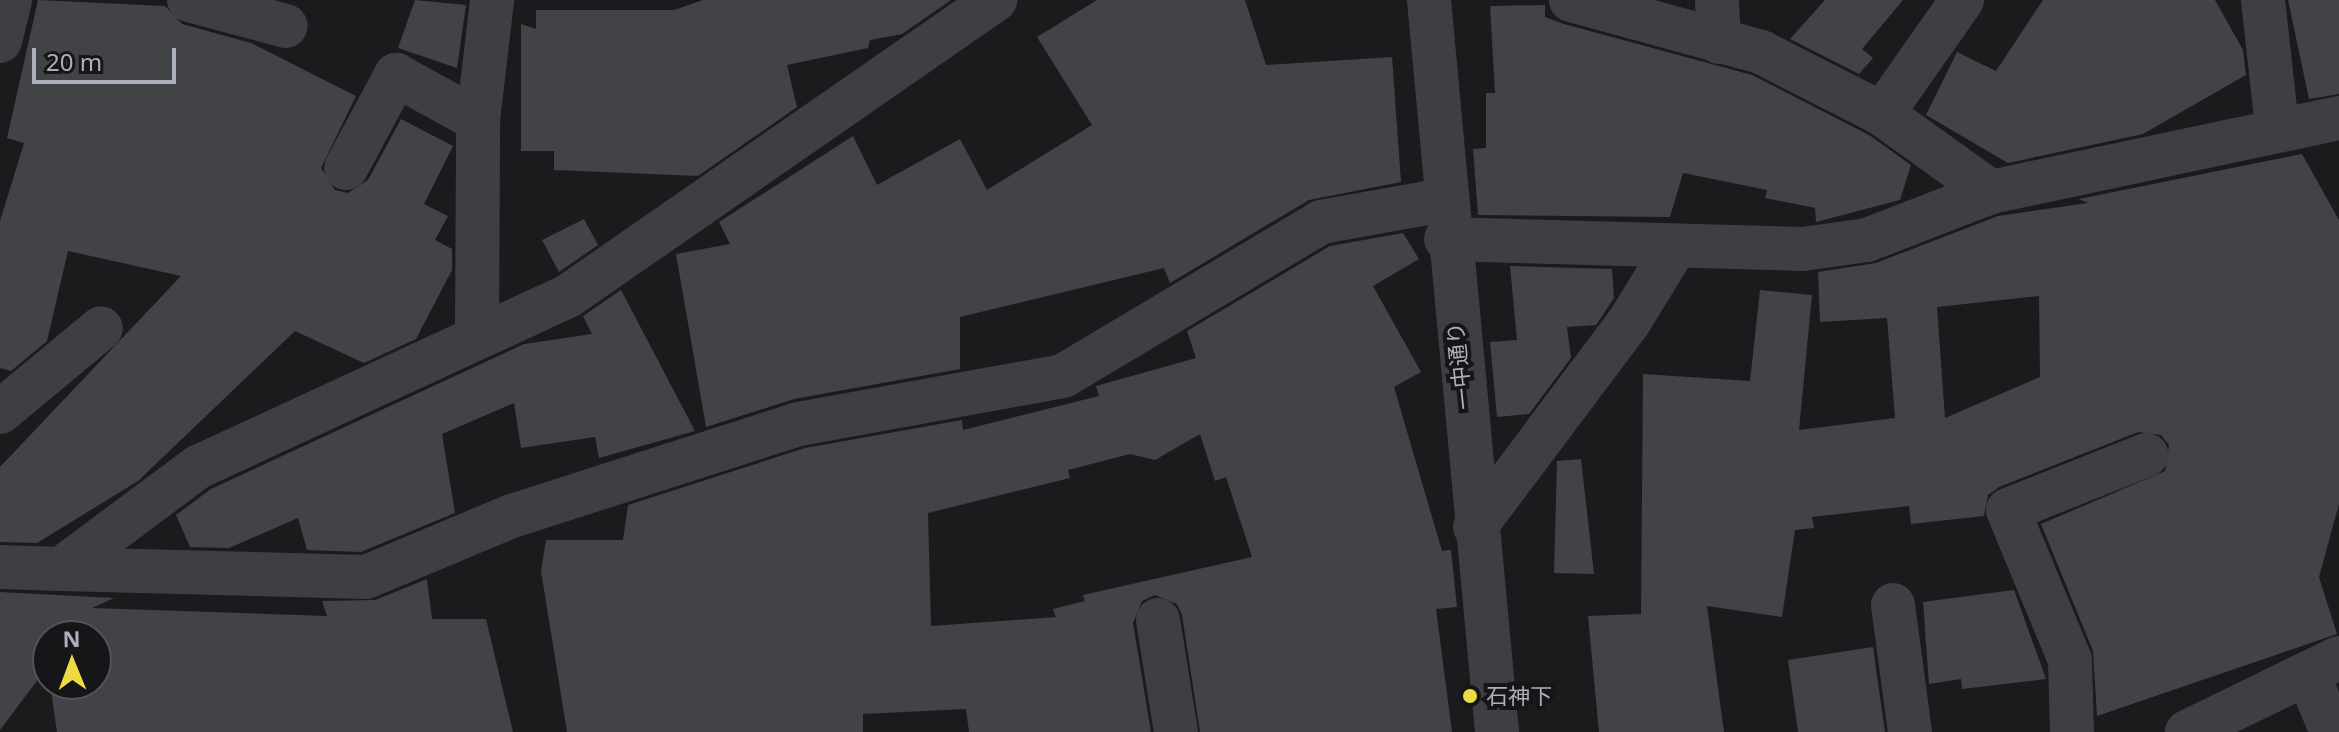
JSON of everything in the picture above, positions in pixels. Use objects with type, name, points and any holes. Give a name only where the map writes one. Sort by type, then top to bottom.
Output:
[{"type":"street","points":[[0,41],[10,0]]},
{"type":"street","points":[[189,0],[286,26]]},
{"type":"street","points":[[477,336],[478,120],[492,0]]},
{"type":"street","points":[[61,569],[198,467],[568,296],[948,15],[995,0]]},
{"type":"street","name":"一中通り","points":[[1429,0],[1444,220],[1497,732]]},
{"type":"street","points":[[1571,0],[1718,21],[1761,52],[1882,114],[1991,192]]},
{"type":"street","points":[[1882,114],[1962,0]]},
{"type":"street","points":[[2263,0],[2277,127]]},
{"type":"street","points":[[346,168],[396,75],[478,120]]},
{"type":"street","points":[[0,567],[366,577],[512,516],[799,424],[1063,376],[1321,222],[1444,220],[1675,247],[1803,249],[1867,240],[1991,192],[2277,127],[2339,118]]},
{"type":"street","points":[[1475,527],[1629,322],[1675,247]]},
{"type":"street","points":[[0,417],[101,328]]},
{"type":"street","points":[[2072,732],[2070,660],[2008,510],[2146,455]]},
{"type":"street","points":[[1893,605],[1910,732]]},
{"type":"street","points":[[1158,620],[1176,732]]},
{"type":"street","points":[[2187,732],[2323,666],[2332,732]]},
{"type":"building","points":[[38,0],[165,6],[182,24],[251,43],[356,96],[321,168],[335,190],[348,193],[368,180],[401,119],[453,146],[424,204],[448,216],[435,240],[452,249],[452,270],[416,339],[364,363],[295,331],[138,481],[37,543],[0,542],[0,467],[181,276],[68,251],[47,341],[11,371],[0,368],[0,221],[24,143],[7,138]]},
{"type":"building","points":[[415,0],[466,5],[457,68],[398,48]]},
{"type":"building","points":[[703,0],[951,0],[902,34],[870,40],[868,48],[787,65],[797,107],[698,176],[554,170],[554,151],[521,151],[521,24],[536,29],[536,10],[674,10]]},
{"type":"building","points":[[1097,0],[1245,0],[1266,65],[1392,57],[1401,182],[1309,200],[1170,283],[1164,268],[960,317],[960,369],[794,399],[706,427],[676,254],[730,244],[719,222],[853,136],[877,185],[960,139],[987,190],[1092,125],[1037,37]]},
{"type":"building","points":[[1825,0],[1903,0],[1862,49],[1873,58],[1859,74],[1790,39]]},
{"type":"building","points":[[2043,0],[2215,0],[2243,50],[2246,75],[2143,134],[2008,163],[1926,115],[1957,52],[1996,71]]},
{"type":"building","points":[[2288,0],[2339,0],[2339,94],[2309,99]]},
{"type":"building","points":[[1545,5],[1545,17],[1564,24],[1752,75],[1869,135],[1911,165],[1900,200],[1816,222],[1815,208],[1765,198],[1767,190],[1683,173],[1670,217],[1478,215],[1473,149],[1486,148],[1486,93],[1495,93],[1490,6]]},
{"type":"building","points":[[2302,154],[2339,220],[2339,504],[2319,577],[2337,634],[2097,716],[2093,651],[2041,524],[2165,471],[2169,445],[2161,435],[2138,432],[1999,487],[1988,495],[1984,516],[1911,524],[1909,506],[1812,517],[1814,528],[1795,530],[1782,617],[1707,606],[1724,732],[1599,732],[1588,616],[1641,614],[1643,374],[1750,381],[1760,290],[1812,295],[1799,430],[1895,418],[1887,318],[1820,322],[1818,272],[1876,263],[1998,216],[2088,203],[2079,199]],"holes":[[[2039,296],[2040,377],[1945,418],[1937,307]]]},
{"type":"building","points":[[584,219],[598,245],[559,272],[542,240]]},
{"type":"building","points":[[1403,233],[1419,259],[1373,286],[1421,372],[1394,387],[1442,551],[1451,550],[1457,607],[1436,609],[1452,732],[1200,732],[1182,615],[1177,604],[1155,595],[1142,601],[1133,623],[1151,732],[969,732],[966,709],[863,714],[863,732],[567,732],[541,571],[546,540],[623,540],[628,505],[805,448],[962,420],[963,430],[1099,396],[1096,386],[1196,358],[1187,331],[1330,246]],"holes":[[[1200,434],[1215,481],[1226,477],[1252,557],[1083,595],[1085,601],[1053,609],[1056,617],[931,626],[928,513],[1070,478],[1068,470],[1130,454],[1155,460]]]},
{"type":"building","points":[[1510,266],[1612,269],[1614,298],[1596,325],[1567,327],[1571,358],[1529,414],[1497,417],[1490,342],[1517,340]]},
{"type":"building","points":[[621,290],[695,431],[599,458],[595,437],[521,448],[514,403],[442,434],[455,513],[361,552],[307,550],[298,518],[229,548],[190,547],[176,515],[211,489],[524,344],[592,334],[583,316]]},
{"type":"building","points":[[1581,459],[1594,574],[1554,573],[1557,461]]},
{"type":"building","points":[[427,579],[432,619],[486,619],[513,732],[57,732],[52,700],[112,700],[112,620],[32,620],[32,687],[0,730],[0,592],[114,598],[92,608],[327,616],[322,601],[375,600]]},
{"type":"building","points":[[2014,590],[2046,679],[1962,689],[1961,679],[1929,684],[1923,602]]},
{"type":"building","points":[[1873,647],[1885,732],[1798,732],[1788,660]]},
{"type":"place","name":"石神下","points":[[1470,696]]}]
